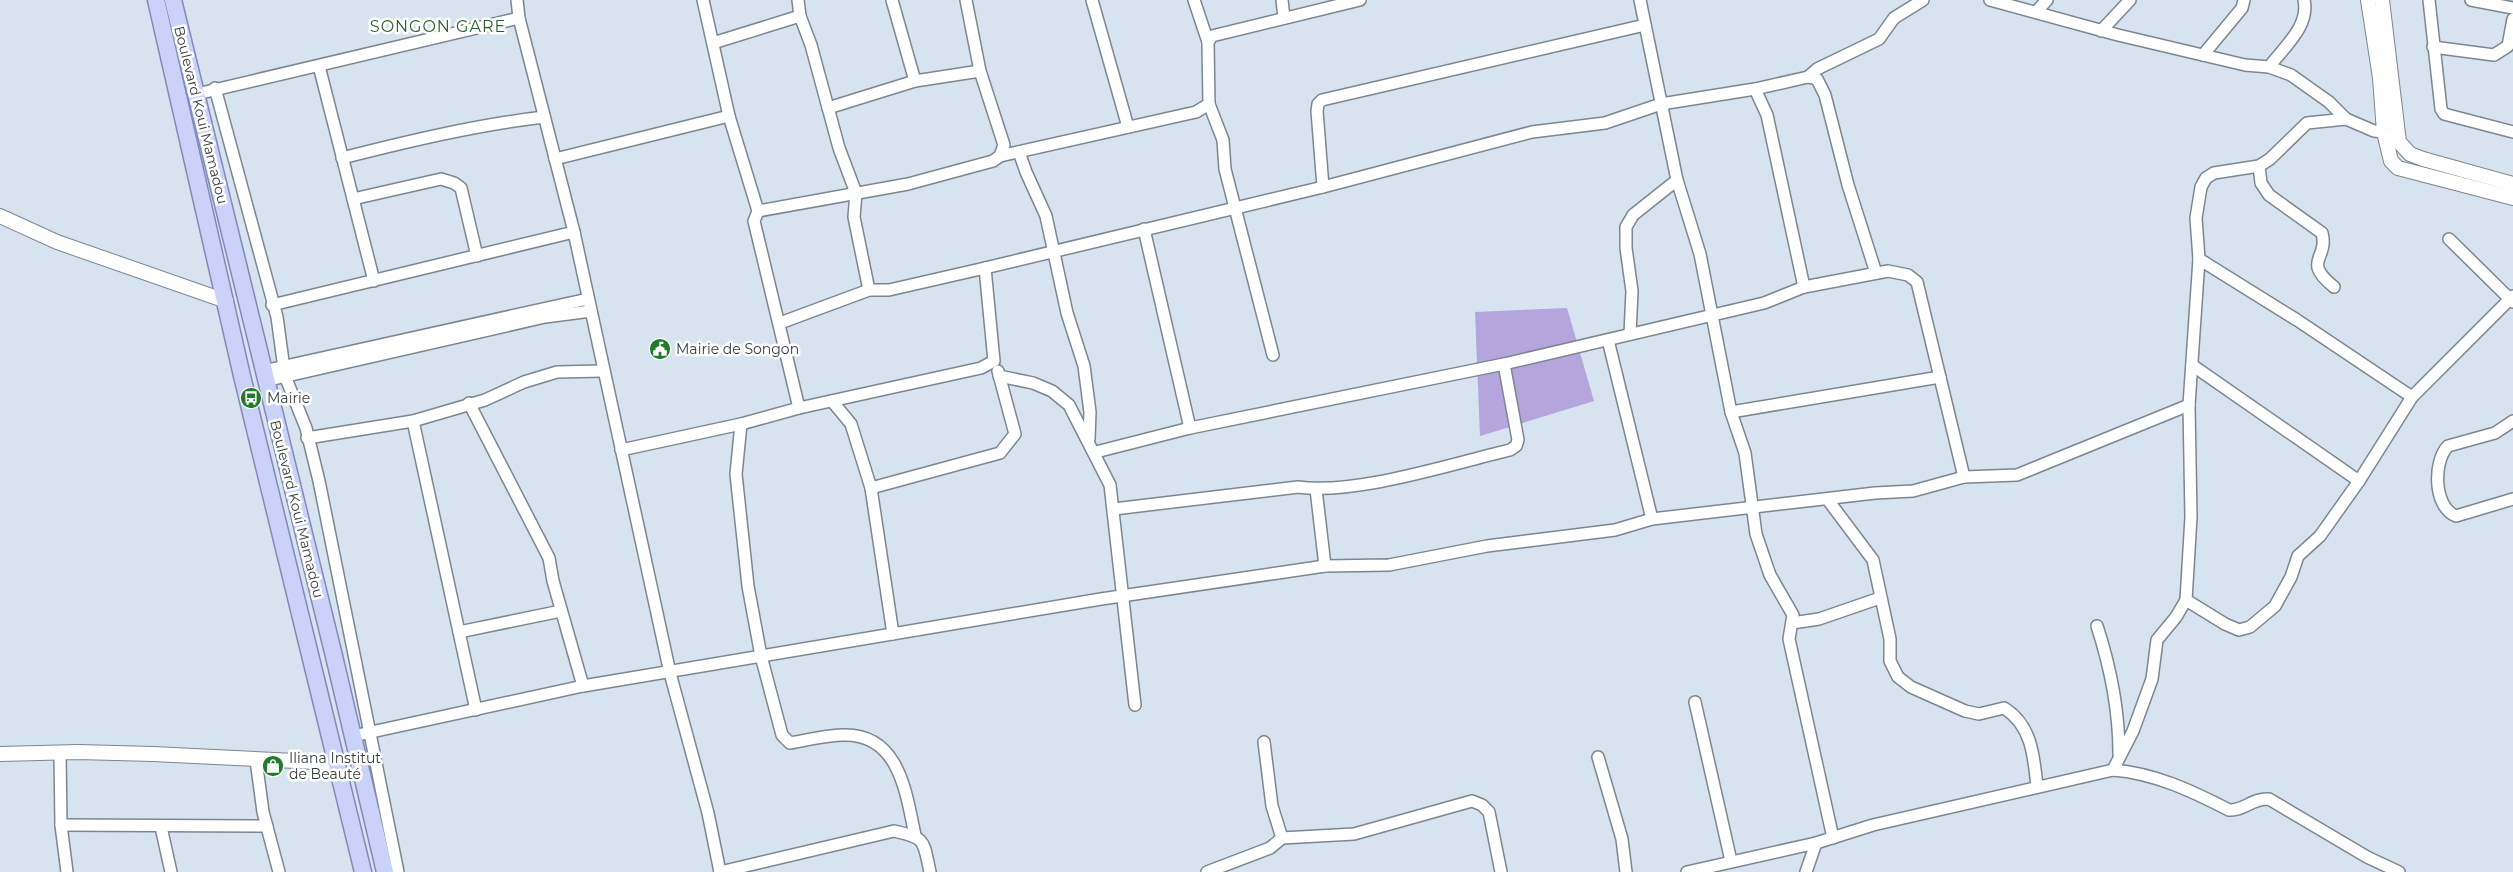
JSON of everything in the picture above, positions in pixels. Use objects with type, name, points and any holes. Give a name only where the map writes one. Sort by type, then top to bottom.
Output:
[{"type":"main road","name":"Boulevard Koui Mamadou","points":[[156,0],[363,872]]},
{"type":"main road","name":"Boulevard Koui Mamadou","points":[[173,0],[385,872]]},
{"type":"main road","points":[[337,763],[359,760]]},
{"type":"street","points":[[517,0],[519,18],[574,232],[670,673],[708,813],[720,872],[894,831],[915,835]]},
{"type":"street","points":[[703,0],[729,116],[758,211],[754,222],[780,323],[799,408]]},
{"type":"street","points":[[798,0],[800,16],[811,45],[839,148],[856,193],[854,217],[869,290]]},
{"type":"street","points":[[892,0],[915,82]]},
{"type":"street","points":[[966,0],[980,71],[1004,144],[1000,156]]},
{"type":"street","points":[[1092,0],[1128,127]]},
{"type":"street","points":[[1194,0],[1208,42],[1209,104],[1223,140],[1225,169],[1273,355]]},
{"type":"street","points":[[1282,0],[1284,18]]},
{"type":"street","points":[[1208,42],[1212,36],[1360,0]]},
{"type":"street","points":[[1640,0],[1677,180],[1700,254],[1731,412],[1745,453],[1756,534],[1770,575],[1793,615],[1789,639],[1833,838]]},
{"type":"street","points":[[1808,77],[1817,69],[1879,39],[1894,18],[1923,0]]},
{"type":"street","points":[[1990,0],[2100,31],[2245,66],[2269,66],[2291,75],[2329,102],[2346,119],[2374,131],[2384,132]]},
{"type":"street","points":[[2036,12],[2047,0]]},
{"type":"street","points":[[2100,31],[2130,0]]},
{"type":"street","points":[[2203,55],[2242,8],[2244,0]]},
{"type":"street","points":[[2269,66],[2304,22],[2306,9],[2304,0]]},
{"type":"street","points":[[2368,0],[2380,78],[2384,132],[2391,161],[2398,168],[2513,198]]},
{"type":"street","points":[[2382,0],[2399,142],[2404,150],[2422,159],[2513,184]]},
{"type":"street","points":[[2429,0],[2438,99],[2444,114],[2513,132]]},
{"type":"street","points":[[2471,0],[2513,8]]},
{"type":"street","points":[[713,43],[800,16]]},
{"type":"street","points":[[197,94],[215,88],[319,66],[519,18]]},
{"type":"street","points":[[2433,47],[2494,55],[2508,46],[2513,19]]},
{"type":"street","points":[[1323,187],[1317,111],[1318,104],[1322,100],[1645,25]]},
{"type":"street","points":[[319,66],[374,281]]},
{"type":"street","points":[[828,108],[915,82],[980,71]]},
{"type":"street","points":[[780,323],[869,290],[889,290],[985,268],[1323,187],[1532,132],[1605,124],[1661,104],[1756,89],[1808,77],[1817,79],[1825,94],[1848,185],[1876,273]]},
{"type":"street","points":[[215,88],[272,305],[277,317],[284,371],[306,428],[325,509],[398,872]]},
{"type":"street","points":[[1756,89],[1767,115],[1804,287]]},
{"type":"street","points":[[758,211],[917,182],[993,161],[1000,156],[1196,112],[1209,104]]},
{"type":"street","points":[[555,158],[729,116]]},
{"type":"street","points":[[342,158],[425,137],[499,122],[544,117]]},
{"type":"street","points":[[2114,770],[2119,756],[2133,731],[2152,679],[2157,640],[2176,617],[2186,600],[2191,517],[2189,405],[2199,259],[2196,218],[2201,187],[2206,178],[2222,172],[2259,166],[2270,159],[2307,123],[2346,119]]},
{"type":"street","points":[[1019,152],[1046,216],[1067,313],[1084,366],[1090,412],[1089,440]]},
{"type":"street","points":[[2259,166],[2261,183],[2269,195],[2322,233],[2325,243],[2317,262],[2318,270],[2321,277],[2334,287]]},
{"type":"street","points":[[353,199],[441,179],[454,183],[461,188],[476,256]]},
{"type":"street","points":[[1630,334],[1632,291],[1626,248],[1626,227],[1633,215],[1677,180]]},
{"type":"street","points":[[0,216],[57,242],[226,301]]},
{"type":"street","points":[[1144,229],[1190,428]]},
{"type":"street","points":[[272,305],[574,232]]},
{"type":"street","points":[[2186,600],[2225,624],[2239,630],[2250,627],[2275,606],[2291,577],[2298,556],[2320,536],[2360,482],[2412,397],[2512,299],[2449,240]]},
{"type":"street","points":[[2199,259],[2297,320],[2412,397]]},
{"type":"street","points":[[871,488],[1000,453],[1015,434],[994,361],[985,268]]},
{"type":"street","points":[[1096,452],[1190,428],[1504,364],[1764,303],[1804,287],[1888,271],[1908,275],[1917,282],[1964,477]]},
{"type":"street","points":[[264,376],[588,299]]},
{"type":"street","points":[[284,371],[545,317],[591,312]]},
{"type":"street","points":[[1608,340],[1652,519]]},
{"type":"street","points":[[621,450],[981,368],[994,361]]},
{"type":"street","points":[[1114,508],[1298,487],[1316,490],[1382,480],[1510,450],[1516,446],[1518,440],[1504,364]]},
{"type":"street","points":[[2192,365],[2360,482]]},
{"type":"street","points":[[307,438],[413,421],[469,403],[485,400],[524,382],[558,372],[603,371]]},
{"type":"street","points":[[999,376],[1033,383],[1052,390],[1069,405],[1096,452],[1110,485],[1135,705]]},
{"type":"street","points":[[1731,412],[1940,377]]},
{"type":"street","points":[[832,401],[850,424],[871,488],[894,634]]},
{"type":"street","points":[[469,403],[548,558],[583,686]]},
{"type":"street","points":[[353,736],[370,734],[583,686],[1122,597],[1324,566],[1389,565],[1487,546],[1615,530],[1652,519],[1828,500],[1875,493],[1913,491],[1964,477],[2017,475],[2189,405]]},
{"type":"street","points":[[413,421],[476,710]]},
{"type":"street","points":[[2513,421],[2495,433],[2448,446],[2440,458],[2438,476],[2439,493],[2444,507],[2449,513],[2456,516],[2513,499]]},
{"type":"street","points":[[741,424],[736,474],[748,586],[761,656],[782,736],[790,742],[844,735],[862,736],[887,753],[903,779],[915,835],[924,846],[930,872]]},
{"type":"street","points":[[1316,490],[1324,566]]},
{"type":"street","points":[[1828,500],[1873,560],[1890,639],[1890,661],[1898,677],[1911,687],[1965,710],[1979,714],[2004,708],[2017,716],[2024,728],[2034,755],[2037,787]]},
{"type":"street","points":[[1792,623],[1819,619],[1880,598]]},
{"type":"street","points":[[459,632],[561,611]]},
{"type":"street","points":[[2097,626],[2110,668],[2119,724],[2119,756]]},
{"type":"street","points":[[1694,702],[1730,861]]},
{"type":"street","points":[[1264,742],[1272,806],[1282,838]]},
{"type":"street","points":[[60,753],[61,825],[67,872]]},
{"type":"street","points":[[0,754],[153,754],[337,763]]},
{"type":"street","points":[[1598,757],[1622,839],[1626,872]]},
{"type":"street","points":[[256,760],[267,826],[279,872]]},
{"type":"street","points":[[1687,872],[1816,843],[1873,825],[2114,770],[2141,773],[2194,792],[2229,810],[2235,810],[2258,798],[2269,799],[2367,857],[2399,872]]},
{"type":"street","points":[[1207,872],[1270,848],[1282,838],[1354,834],[1472,801],[1482,805],[1489,812],[1501,872]]},
{"type":"street","points":[[61,825],[161,827],[267,826]]},
{"type":"street","points":[[161,827],[171,872]]},
{"type":"street","points":[[1806,872],[1816,843]]},
{"type":"shaded area","points":[[1567,308],[1594,401],[1480,436],[1475,312]]},
{"type":"place","name":"Mairie de Songon","points":[[660,349]]},
{"type":"place","name":"Mairie","points":[[251,398]]},
{"type":"place","name":"Iliana Institut de Beauté","points":[[273,766]]},
{"type":"district","name":"SONGON GARE","points":[[438,26]]}]
